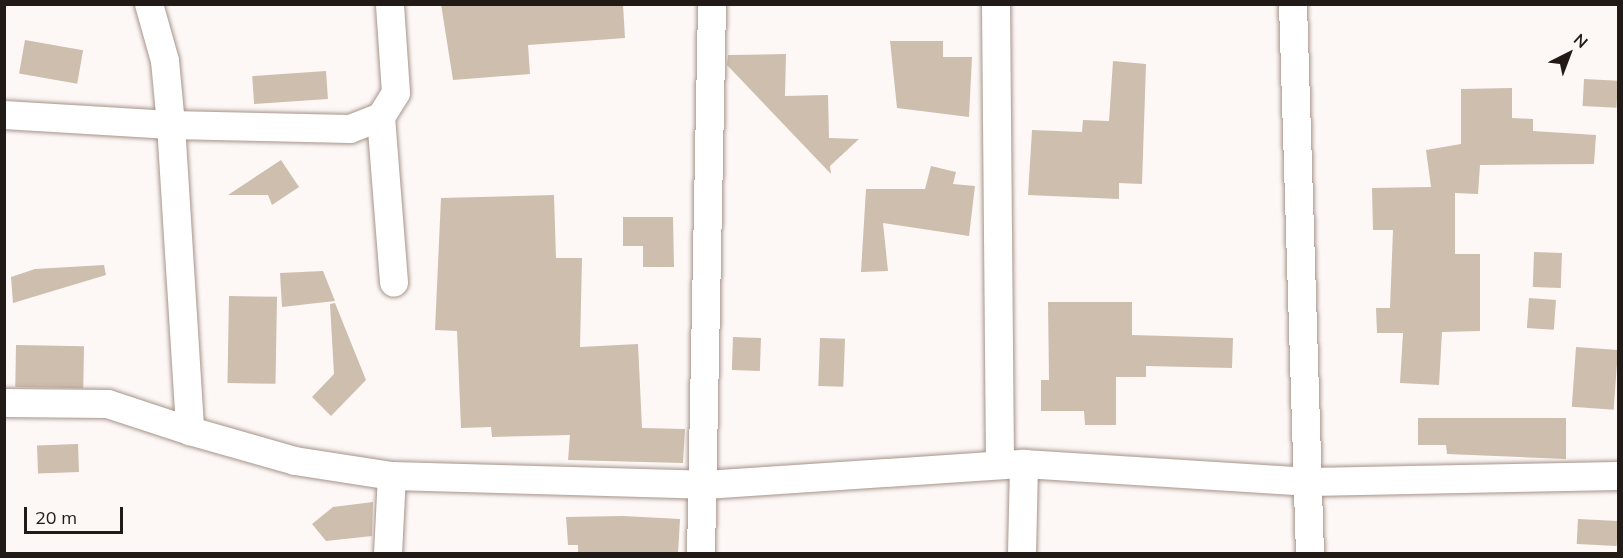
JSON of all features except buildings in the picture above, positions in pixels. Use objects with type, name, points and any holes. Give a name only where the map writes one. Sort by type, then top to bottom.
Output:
[{"type":"street","points":[[149,4],[165,61],[190,431]]},
{"type":"street","points":[[390,4],[396,93],[381,117],[394,282]]},
{"type":"street","points":[[701,554],[705,485],[712,4]]},
{"type":"street","points":[[996,4],[1012,464],[1022,554]]},
{"type":"street","points":[[1293,4],[1310,482],[1310,554]]},
{"type":"street","points":[[4,115],[171,125],[350,129],[381,117]]},
{"type":"street","points":[[4,403],[108,404],[190,431],[295,461],[392,476],[705,485],[1012,464],[1310,482],[1618,476]]},
{"type":"street","points":[[388,554],[392,476]]}]
